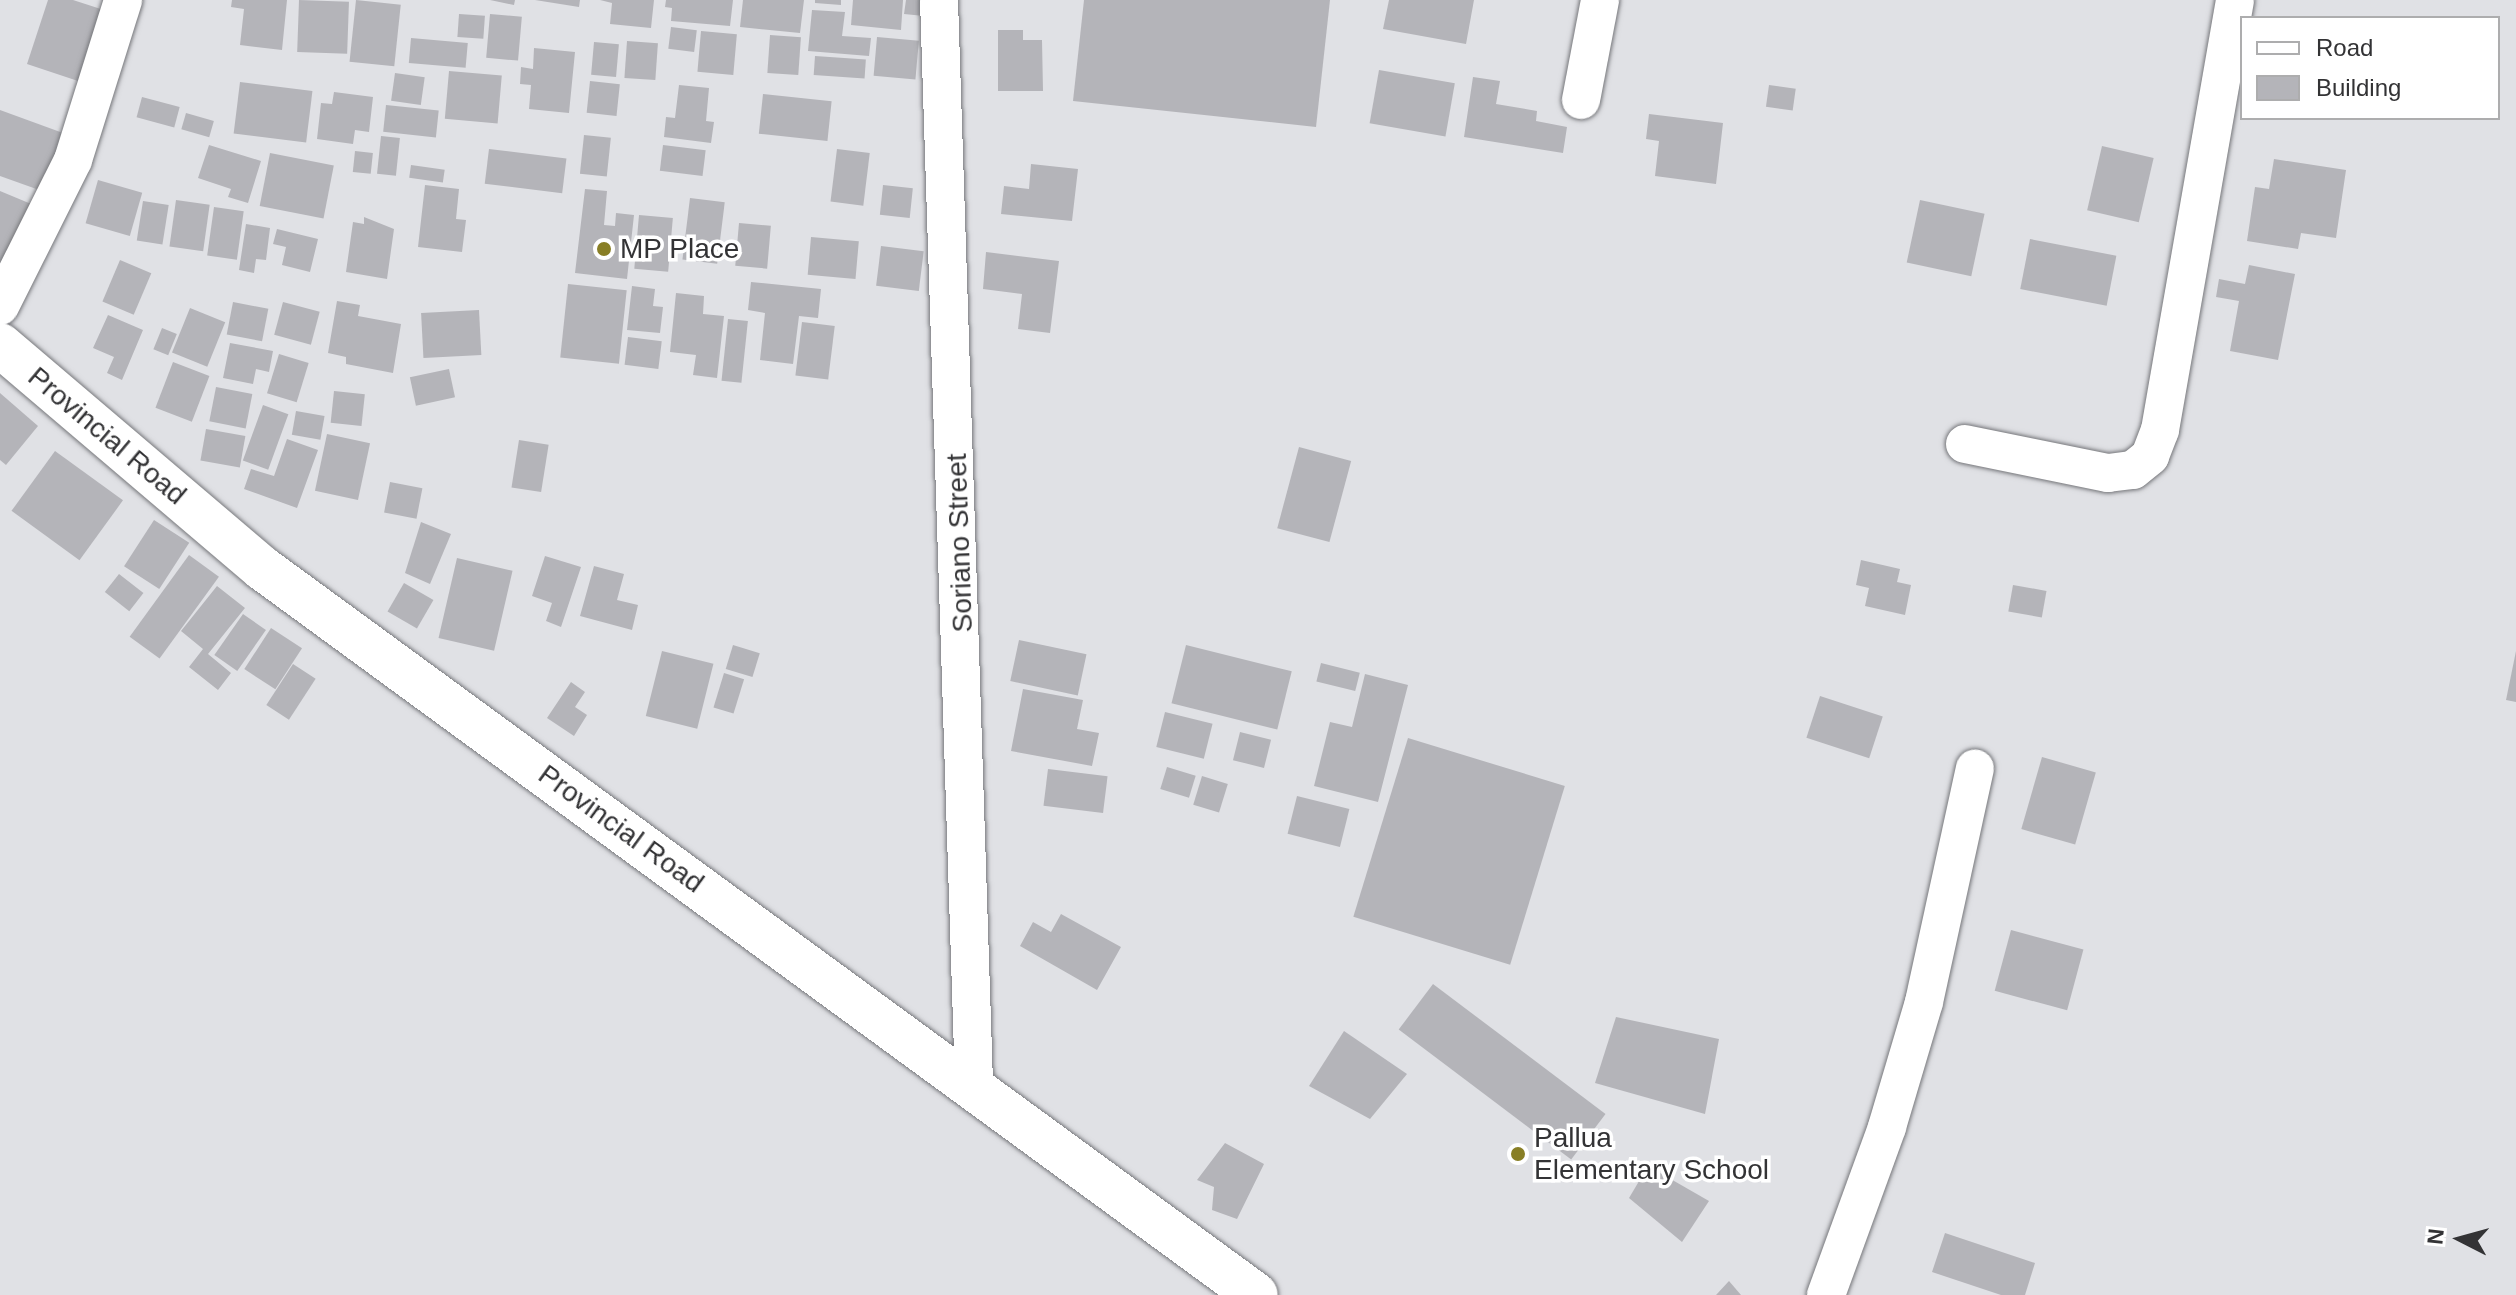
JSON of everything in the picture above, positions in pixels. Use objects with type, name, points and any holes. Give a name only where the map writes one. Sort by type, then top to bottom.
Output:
[{"type":"main road","name":"Provincial Road","points":[[0,345],[262,568],[1256,1295]]},
{"type":"street","points":[[0,306],[73,160],[123,0]]},
{"type":"street","name":"Soriano Street","points":[[939,0],[974,1086]]},
{"type":"street","points":[[1581,100],[1600,0]]},
{"type":"street","points":[[1965,444],[2108,473],[2133,470],[2150,456],[2160,430],[2235,0]]},
{"type":"street","points":[[1826,1295],[1887,1127],[1924,1002],[1975,769]]},
{"type":"building","points":[[48,0],[73,0],[107,11],[84,83],[27,64]]},
{"type":"building","points":[[232,0],[287,0],[282,50],[240,45],[244,9],[231,7]]},
{"type":"building","points":[[299,0],[349,2],[347,54],[297,52]]},
{"type":"building","points":[[356,0],[401,5],[394,66],[350,62]]},
{"type":"building","points":[[490,0],[515,0],[514,5]]},
{"type":"building","points":[[535,0],[580,0],[579,7]]},
{"type":"building","points":[[600,0],[654,0],[651,28],[610,24],[612,3]]},
{"type":"building","points":[[666,0],[733,0],[730,26],[671,21],[672,8],[665,7]]},
{"type":"building","points":[[743,0],[804,0],[800,33],[740,27]]},
{"type":"building","points":[[815,0],[841,0],[841,5],[815,3]]},
{"type":"building","points":[[853,0],[903,0],[901,30],[851,25]]},
{"type":"building","points":[[906,0],[925,0],[924,16],[904,14]]},
{"type":"building","points":[[1084,0],[1330,0],[1316,127],[1073,101]]},
{"type":"building","points":[[1389,0],[1474,0],[1466,44],[1383,29]]},
{"type":"building","points":[[812,10],[845,12],[842,36],[871,38],[869,56],[808,51]]},
{"type":"building","points":[[459,14],[485,16],[483,39],[457,37]]},
{"type":"building","points":[[490,14],[522,17],[518,61],[486,58]]},
{"type":"building","points":[[671,27],[697,30],[694,52],[668,49]]},
{"type":"building","points":[[998,30],[1023,30],[1023,40],[1042,40],[1043,91],[998,91]]},
{"type":"building","points":[[701,31],[737,34],[733,75],[697,72]]},
{"type":"building","points":[[770,35],[801,37],[798,75],[767,73]]},
{"type":"building","points":[[877,37],[919,41],[915,80],[874,76]]},
{"type":"building","points":[[411,38],[468,43],[466,68],[409,63]]},
{"type":"building","points":[[627,41],[658,43],[655,80],[624,78]]},
{"type":"building","points":[[594,42],[619,44],[616,77],[591,75]]},
{"type":"building","points":[[534,48],[575,52],[569,113],[529,109],[531,85],[520,84],[521,67],[533,69]]},
{"type":"building","points":[[815,56],[866,60],[865,79],[814,75]]},
{"type":"building","points":[[1379,70],[1455,83],[1445,137],[1370,123]]},
{"type":"building","points":[[449,71],[502,76],[498,123],[445,119]]},
{"type":"building","points":[[395,73],[425,77],[421,105],[391,101]]},
{"type":"building","points":[[1473,77],[1500,81],[1496,104],[1537,111],[1536,121],[1567,127],[1563,153],[1464,137]]},
{"type":"building","points":[[590,81],[620,84],[616,116],[587,113]]},
{"type":"building","points":[[240,82],[312,91],[306,143],[234,134]]},
{"type":"building","points":[[679,85],[709,88],[706,121],[714,122],[711,143],[664,137],[666,117],[675,118]]},
{"type":"building","points":[[1769,85],[1796,89],[1793,111],[1766,107]]},
{"type":"building","points":[[334,92],[373,97],[369,132],[355,130],[353,144],[317,139],[321,103],[332,104]]},
{"type":"building","points":[[763,94],[832,101],[827,141],[759,134]]},
{"type":"building","points":[[142,97],[180,107],[174,127],[137,117]]},
{"type":"building","points":[[386,105],[439,111],[436,137],[383,132]]},
{"type":"building","points":[[0,110],[63,133],[42,191],[0,176]]},
{"type":"building","points":[[186,113],[214,121],[209,137],[181,129]]},
{"type":"building","points":[[1649,114],[1723,123],[1716,184],[1655,176],[1659,141],[1646,139]]},
{"type":"building","points":[[584,135],[611,138],[607,177],[580,174]]},
{"type":"building","points":[[381,136],[400,138],[396,176],[377,174]]},
{"type":"building","points":[[209,145],[261,161],[248,203],[228,197],[231,189],[198,178]]},
{"type":"building","points":[[663,145],[706,150],[703,176],[660,171]]},
{"type":"building","points":[[2102,146],[2154,158],[2139,222],[2087,210]]},
{"type":"building","points":[[489,149],[566,159],[562,193],[485,184]]},
{"type":"building","points":[[837,149],[870,153],[863,206],[831,202]]},
{"type":"building","points":[[355,151],[373,153],[371,174],[353,172]]},
{"type":"building","points":[[270,153],[334,165],[324,218],[260,206]]},
{"type":"building","points":[[2274,159],[2346,170],[2336,238],[2301,233],[2298,249],[2247,241],[2255,187],[2269,189]]},
{"type":"building","points":[[1031,164],[1078,169],[1072,221],[1001,214],[1004,186],[1029,189]]},
{"type":"building","points":[[411,165],[445,170],[443,183],[409,178]]},
{"type":"building","points":[[98,180],[142,193],[130,236],[86,223]]},
{"type":"building","points":[[425,185],[459,189],[456,219],[466,220],[462,252],[418,247]]},
{"type":"building","points":[[883,185],[913,188],[910,218],[880,215]]},
{"type":"building","name":"MP Place","points":[[585,189],[607,191],[604,225],[615,226],[616,213],[634,215],[627,279],[575,273]]},
{"type":"building","points":[[0,191],[36,206],[0,274]]},
{"type":"building","points":[[690,198],[725,202],[717,264],[682,260]]},
{"type":"building","points":[[176,200],[210,205],[203,251],[169,247]]},
{"type":"building","points":[[1920,200],[1985,214],[1971,276],[1907,263]]},
{"type":"building","points":[[143,201],[169,205],[162,245],[137,241]]},
{"type":"building","points":[[214,207],[244,211],[237,260],[207,256]]},
{"type":"building","points":[[639,215],[673,218],[668,272],[634,269]]},
{"type":"building","points":[[364,217],[394,229],[387,279],[346,272],[353,222],[364,224]]},
{"type":"building","points":[[739,223],[771,226],[767,269],[735,266]]},
{"type":"building","points":[[246,224],[270,228],[266,260],[256,259],[254,273],[239,270]]},
{"type":"building","points":[[277,229],[318,239],[310,272],[282,265],[286,247],[273,244]]},
{"type":"building","points":[[811,237],[859,241],[856,279],[808,275]]},
{"type":"building","points":[[2030,239],[2116,256],[2107,306],[2020,289]]},
{"type":"building","points":[[881,246],[924,251],[919,291],[876,286]]},
{"type":"building","points":[[986,252],[1059,261],[1050,333],[1018,329],[1022,294],[983,289]]},
{"type":"building","points":[[120,260],[151,273],[134,315],[102,301]]},
{"type":"building","points":[[2249,265],[2295,274],[2278,360],[2230,351],[2239,301],[2216,297],[2219,279],[2245,284]]},
{"type":"building","points":[[751,282],[821,289],[818,318],[799,316],[793,364],[760,360],[765,313],[748,310]]},
{"type":"building","points":[[568,284],[627,290],[619,364],[560,358]]},
{"type":"building","points":[[632,286],[655,289],[653,306],[663,307],[660,333],[627,330]]},
{"type":"building","points":[[676,293],[704,296],[703,314],[724,316],[717,378],[693,375],[696,355],[670,352]]},
{"type":"building","points":[[337,301],[360,305],[358,316],[401,324],[393,373],[346,364],[346,357],[328,353]]},
{"type":"building","points":[[233,302],[268,309],[262,341],[227,334]]},
{"type":"building","points":[[283,302],[320,312],[311,345],[274,335]]},
{"type":"building","points":[[190,308],[225,322],[207,367],[172,353]]},
{"type":"building","points":[[479,310],[481,355],[423,358],[421,313]]},
{"type":"building","points":[[108,315],[143,330],[122,380],[107,373],[114,357],[93,348]]},
{"type":"building","points":[[728,319],[748,321],[741,383],[722,381]]},
{"type":"building","points":[[802,322],[835,326],[828,380],[795,376]]},
{"type":"building","points":[[162,328],[177,334],[168,355],[153,349]]},
{"type":"building","points":[[628,337],[662,341],[658,369],[625,365]]},
{"type":"building","points":[[230,343],[273,351],[269,372],[256,369],[253,384],[223,378]]},
{"type":"building","points":[[279,354],[309,363],[297,402],[267,393]]},
{"type":"building","points":[[173,362],[209,376],[192,422],[155,408]]},
{"type":"building","points":[[449,369],[455,397],[416,406],[410,377]]},
{"type":"building","points":[[216,387],[252,394],[246,428],[209,421]]},
{"type":"building","points":[[334,391],[365,394],[361,426],[331,423]]},
{"type":"building","points":[[0,393],[38,426],[6,465],[0,460]]},
{"type":"building","points":[[263,405],[288,414],[268,470],[243,460]]},
{"type":"building","points":[[296,411],[325,416],[320,440],[292,435]]},
{"type":"building","points":[[206,429],[245,436],[240,467],[200,461]]},
{"type":"building","points":[[327,434],[370,443],[358,500],[315,491]]},
{"type":"building","points":[[287,439],[318,450],[297,508],[244,489],[251,469],[274,476]]},
{"type":"building","points":[[519,440],[549,445],[541,492],[511,487]]},
{"type":"building","points":[[1299,447],[1351,461],[1329,542],[1277,528]]},
{"type":"building","points":[[55,451],[123,500],[79,560],[12,511]]},
{"type":"building","points":[[390,482],[422,488],[416,519],[384,512]]},
{"type":"building","points":[[154,520],[189,543],[159,589],[124,566]]},
{"type":"building","points":[[421,522],[451,534],[430,584],[405,573]]},
{"type":"building","points":[[189,555],[219,577],[160,658],[130,637]]},
{"type":"building","points":[[545,556],[581,567],[561,627],[546,621],[552,603],[532,596]]},
{"type":"building","points":[[457,558],[513,571],[494,651],[439,638]]},
{"type":"building","points":[[1861,560],[1900,569],[1897,582],[1911,585],[1905,615],[1865,606],[1869,588],[1856,585]]},
{"type":"building","points":[[594,566],[624,574],[617,600],[638,605],[632,630],[580,616]]},
{"type":"building","points":[[119,574],[143,593],[129,611],[105,592]]},
{"type":"building","points":[[404,583],[433,600],[417,629],[388,612]]},
{"type":"building","points":[[2013,585],[2046,591],[2042,617],[2008,612]]},
{"type":"building","points":[[217,586],[245,608],[208,654],[231,673],[218,690],[189,667],[203,649],[181,631]]},
{"type":"building","points":[[243,614],[266,630],[237,671],[214,655]]},
{"type":"building","points":[[271,628],[302,648],[275,689],[244,669]]},
{"type":"building","points":[[1019,640],[1086,654],[1078,695],[1010,681]]},
{"type":"building","points":[[733,645],[760,653],[752,677],[726,669]]},
{"type":"building","points":[[1186,645],[1292,671],[1277,730],[1171,703]]},
{"type":"building","points":[[662,651],[713,664],[697,729],[646,716]]},
{"type":"building","points":[[2516,651],[2516,702],[2506,700]]},
{"type":"building","points":[[1321,663],[1360,673],[1355,691],[1316,681]]},
{"type":"building","points":[[293,664],[316,679],[289,720],[266,705]]},
{"type":"building","points":[[724,673],[744,679],[734,714],[713,707]]},
{"type":"building","points":[[1365,674],[1408,685],[1378,802],[1314,786],[1330,722],[1352,727]]},
{"type":"building","points":[[571,682],[585,692],[575,707],[587,715],[574,736],[547,718]]},
{"type":"building","points":[[1023,689],[1083,700],[1077,729],[1099,733],[1092,766],[1011,751]]},
{"type":"building","points":[[1820,696],[1883,716],[1869,758],[1806,738]]},
{"type":"building","points":[[1165,712],[1213,724],[1204,759],[1156,747]]},
{"type":"building","points":[[1240,732],[1271,740],[1264,768],[1233,760]]},
{"type":"building","points":[[1408,738],[1565,786],[1510,965],[1353,917]]},
{"type":"building","points":[[2042,757],[2096,772],[2075,845],[2021,829]]},
{"type":"building","points":[[1167,767],[1196,776],[1189,798],[1160,789]]},
{"type":"building","points":[[1048,769],[1108,776],[1103,813],[1043,806]]},
{"type":"building","points":[[1202,776],[1228,784],[1219,813],[1193,805]]},
{"type":"building","points":[[1297,796],[1349,809],[1340,847],[1288,834]]},
{"type":"building","points":[[1061,914],[1121,947],[1097,990],[1020,946],[1033,922],[1051,932]]},
{"type":"building","points":[[2011,930],[2083,949],[2067,1010],[1995,991]]},
{"type":"building","points":[[1433,984],[1606,1114],[1571,1160],[1399,1030]]},
{"type":"building","points":[[1616,1017],[1719,1039],[1705,1114],[1595,1083]]},
{"type":"building","points":[[1344,1031],[1407,1074],[1370,1119],[1309,1086]]},
{"type":"building","points":[[1225,1143],[1264,1164],[1237,1219],[1212,1210],[1214,1187],[1197,1180]]},
{"type":"building","points":[[1648,1166],[1709,1201],[1682,1242],[1629,1198]]},
{"type":"building","points":[[1945,1233],[2035,1263],[2025,1295],[2001,1295],[1932,1272]]},
{"type":"building","points":[[1729,1281],[1741,1295],[1716,1295]]},
{"type":"place","name":"MP Place","points":[[604,249]]},
{"type":"place","name":"Pallua Elementary School","points":[[1518,1154]]}]
